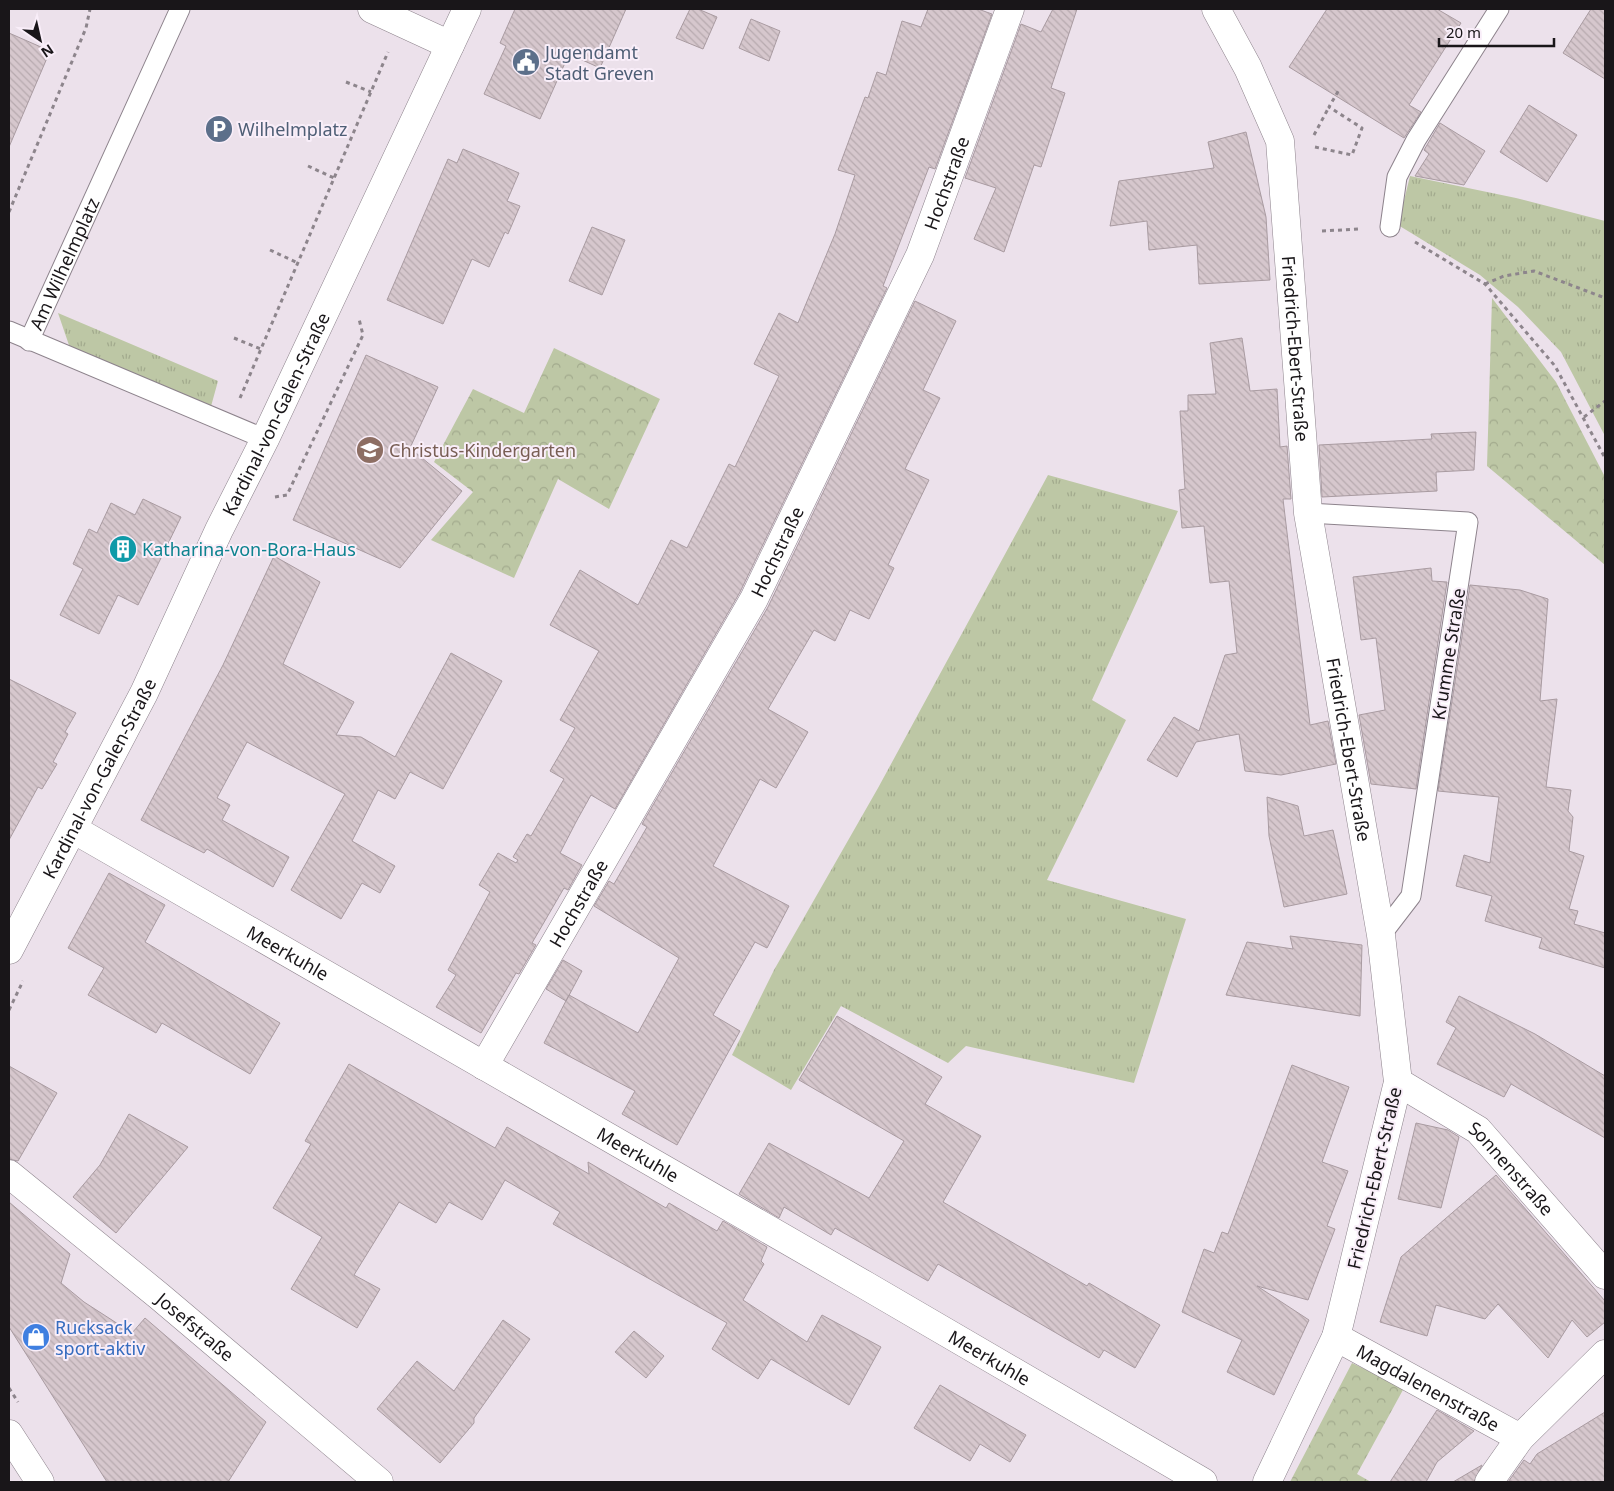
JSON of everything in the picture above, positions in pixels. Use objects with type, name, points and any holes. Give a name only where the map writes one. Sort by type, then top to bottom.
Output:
[{"type":"street","points":[[372,9],[450,45]]},
{"type":"street","name":"Kardinal-von-Galen-Straße","points":[[9,950],[144,693],[218,530],[265,439],[467,9]]},
{"type":"street","name":"Hochstraße","points":[[484,1066],[754,599],[920,255],[1010,9]]},
{"type":"street","name":"Friedrich-Ebert-Straße","points":[[1216,9],[1248,68],[1280,141],[1308,513],[1381,935],[1398,1082],[1336,1337],[1267,1482]]},
{"type":"street","name":"Meerkuhle","points":[[73,829],[1203,1482]]},
{"type":"street","name":"Sonnenstraße","points":[[1398,1082],[1478,1130],[1605,1275]]},
{"type":"street","name":"Josefstraße","points":[[9,1174],[159,1296],[379,1482]]},
{"type":"street","name":"Magdalenenstraße","points":[[1336,1337],[1520,1438]]},
{"type":"street","name":"Magdalenenstraße","points":[[1489,1482],[1520,1438],[1605,1354]]},
{"type":"street","points":[[9,1434],[40,1482]]},
{"type":"lane","name":"Am Wilhelmplatz","points":[[180,9],[29,341],[265,439]]},
{"type":"lane","points":[[1390,227],[1397,178],[1416,140],[1499,9]]},
{"type":"lane","points":[[9,331],[29,341]]},
{"type":"lane","name":"Krumme Straße","points":[[1308,513],[1468,522],[1411,896],[1381,935]]},
{"type":"path","points":[[9,212],[86,28],[90,9]]},
{"type":"path","points":[[229,424],[401,22]]},
{"type":"path","points":[[346,82],[371,92]]},
{"type":"path","points":[[1309,146],[1340,88]]},
{"type":"path","points":[[1280,141],[1352,155],[1362,128],[1330,107]]},
{"type":"path","points":[[308,166],[334,178]]},
{"type":"path","points":[[1287,233],[1390,227],[1485,284],[1555,366],[1605,458]]},
{"type":"path","points":[[270,250],[298,263]]},
{"type":"path","points":[[1485,284],[1504,276],[1534,271],[1605,298]]},
{"type":"path","points":[[234,338],[261,348]]},
{"type":"path","points":[[1584,417],[1605,401]]},
{"type":"green space","points":[[1410,176],[1516,198],[1605,221],[1605,436],[1561,352],[1518,307],[1480,275],[1398,225]]},
{"type":"green space","points":[[1492,298],[1556,382],[1605,477],[1605,565],[1487,466]]},
{"type":"green space","points":[[58,313],[218,381],[210,410],[71,351]]},
{"type":"green space","points":[[554,348],[660,399],[609,509],[558,479],[514,578],[431,540],[473,492],[434,462],[473,389],[524,413]]},
{"type":"green space","points":[[1048,475],[1178,511],[1092,700],[1126,720],[1047,880],[1186,919],[1134,1083],[966,1046],[948,1063],[841,1006],[791,1090],[732,1055],[774,970],[878,788]]},
{"type":"green space","points":[[1352,1363],[1404,1388],[1357,1474],[1371,1482],[1290,1482]]},
{"type":"building","points":[[515,9],[626,9],[600,68],[569,54],[540,119],[484,94],[506,46],[500,43]]},
{"type":"building","points":[[690,9],[698,9],[717,17],[703,49],[676,38]]},
{"type":"building","points":[[928,9],[978,9],[992,14],[935,169],[929,167],[883,286],[887,288],[740,592],[615,809],[591,795],[576,822],[560,853],[582,865],[568,890],[564,888],[532,943],[536,945],[519,974],[516,973],[481,1033],[436,1007],[456,975],[448,970],[490,892],[479,885],[498,853],[516,863],[518,860],[513,857],[527,834],[531,836],[564,779],[550,771],[575,728],[560,720],[599,651],[550,625],[580,570],[638,605],[671,540],[687,548],[729,464],[735,467],[779,376],[754,364],[779,313],[798,323],[835,234],[855,175],[838,170],[865,97],[868,98],[877,72],[886,75],[902,21],[921,27]]},
{"type":"building","points":[[1053,9],[1077,9],[1051,88],[1065,93],[1041,167],[1034,165],[1004,252],[974,239],[996,188],[965,178],[1021,24],[1041,32]]},
{"type":"building","points":[[1327,9],[1437,9],[1461,23],[1409,105],[1421,112],[1404,138],[1289,67]]},
{"type":"building","points":[[1591,9],[1605,9],[1605,79],[1563,53]]},
{"type":"building","points":[[751,19],[780,31],[769,61],[739,48]]},
{"type":"building","points":[[9,33],[50,51],[9,147]]},
{"type":"building","points":[[1529,105],[1577,135],[1547,182],[1500,152]]},
{"type":"building","points":[[1440,123],[1485,151],[1464,185],[1415,176],[1429,154],[1424,150]]},
{"type":"building","points":[[1246,132],[1266,217],[1270,280],[1199,284],[1197,245],[1149,250],[1147,221],[1110,226],[1119,181],[1214,168],[1208,142]]},
{"type":"building","points":[[463,149],[519,173],[507,201],[520,206],[508,234],[505,232],[489,267],[472,259],[443,324],[387,300],[448,159],[457,163]]},
{"type":"building","points":[[592,227],[625,240],[602,295],[569,281]]},
{"type":"building","points":[[915,301],[956,321],[923,390],[940,398],[905,469],[929,480],[888,565],[894,568],[869,619],[850,610],[835,641],[814,630],[768,709],[808,732],[776,788],[760,779],[713,866],[789,906],[767,948],[755,942],[713,1015],[740,1031],[677,1145],[622,1114],[635,1091],[544,1043],[569,995],[638,1033],[679,958],[594,906],[609,881],[614,884],[647,827],[642,824],[768,607]]},
{"type":"building","points":[[1242,338],[1250,391],[1277,389],[1280,447],[1287,446],[1291,499],[1283,499],[1310,725],[1328,721],[1336,764],[1281,775],[1245,771],[1239,734],[1196,742],[1177,777],[1147,760],[1174,717],[1199,731],[1225,655],[1237,653],[1229,581],[1210,583],[1204,526],[1182,528],[1179,490],[1185,489],[1180,411],[1188,411],[1188,395],[1216,394],[1210,343]]},
{"type":"building","points":[[366,355],[438,387],[410,448],[462,491],[400,568],[293,520]]},
{"type":"building","points":[[1476,432],[1474,470],[1436,472],[1437,491],[1322,497],[1319,445],[1432,439],[1431,434]]},
{"type":"building","name":"Katharina-von-Bora-Haus","points":[[143,499],[181,517],[138,605],[118,595],[99,634],[60,615],[83,569],[73,564],[89,529],[97,533],[111,503],[135,515]]},
{"type":"building","points":[[274,556],[320,582],[283,664],[354,702],[336,735],[361,737],[395,757],[451,653],[502,681],[443,789],[410,772],[395,799],[378,790],[352,841],[395,866],[380,893],[362,883],[341,919],[291,890],[345,794],[247,742],[217,798],[230,805],[222,820],[289,857],[273,887],[207,849],[204,853],[141,820],[223,665]]},
{"type":"building","points":[[1431,568],[1432,581],[1447,582],[1416,789],[1371,784],[1359,715],[1385,710],[1376,638],[1361,640],[1353,577]]},
{"type":"building","points":[[1470,585],[1520,590],[1548,599],[1540,701],[1557,699],[1546,787],[1571,790],[1568,811],[1573,817],[1569,851],[1584,856],[1569,909],[1578,911],[1574,924],[1605,933],[1605,968],[1539,948],[1542,938],[1485,921],[1492,896],[1456,886],[1464,855],[1490,863],[1499,797],[1438,791]]},
{"type":"building","points":[[9,679],[76,713],[65,732],[68,734],[53,762],[57,764],[42,789],[38,787],[9,840]]},
{"type":"building","points":[[1267,797],[1298,806],[1304,836],[1333,830],[1347,894],[1284,907],[1269,836]]},
{"type":"building","points":[[109,873],[165,905],[145,942],[280,1023],[250,1074],[162,1023],[156,1033],[88,995],[104,968],[68,948]]},
{"type":"building","points":[[1290,936],[1362,945],[1360,1016],[1226,995],[1247,942],[1293,949]]},
{"type":"building","points":[[563,960],[582,971],[566,1001],[546,989]]},
{"type":"building","points":[[1459,996],[1535,1034],[1605,1076],[1605,1138],[1511,1084],[1504,1097],[1437,1064],[1456,1028],[1446,1022]]},
{"type":"building","points":[[837,1016],[942,1077],[925,1104],[981,1136],[943,1202],[1087,1286],[1089,1283],[1160,1325],[1135,1368],[1104,1350],[1099,1358],[938,1264],[928,1281],[835,1228],[831,1235],[784,1207],[779,1218],[739,1194],[769,1143],[869,1198],[904,1141],[799,1080]]},
{"type":"building","points":[[349,1064],[495,1148],[507,1127],[589,1174],[588,1162],[666,1208],[669,1203],[717,1231],[723,1221],[767,1247],[761,1261],[764,1264],[743,1300],[807,1342],[822,1315],[881,1347],[849,1405],[771,1359],[758,1379],[712,1349],[727,1323],[553,1224],[560,1212],[505,1180],[482,1220],[449,1202],[436,1223],[399,1202],[354,1275],[380,1289],[357,1328],[291,1289],[322,1237],[273,1208],[311,1144],[305,1141]]},
{"type":"building","points":[[1292,1065],[1349,1087],[1322,1162],[1348,1171],[1327,1226],[1335,1229],[1308,1300],[1257,1286],[1309,1320],[1274,1395],[1227,1372],[1242,1340],[1182,1312],[1204,1249],[1214,1253],[1222,1232],[1228,1234]]},
{"type":"building","points":[[9,1066],[57,1093],[18,1161],[9,1159]]},
{"type":"building","points":[[129,1114],[188,1147],[116,1233],[73,1197],[100,1165]]},
{"type":"building","points":[[1416,1123],[1448,1130],[1459,1137],[1441,1208],[1398,1199]]},
{"type":"building","points":[[1496,1175],[1605,1301],[1605,1322],[1587,1337],[1572,1320],[1548,1358],[1498,1304],[1485,1319],[1436,1305],[1427,1336],[1380,1322],[1401,1257]]},
{"type":"building","points":[[9,1202],[70,1254],[61,1283],[84,1302],[132,1333],[145,1318],[266,1422],[228,1482],[107,1482],[9,1327]]},
{"type":"building","points":[[503,1320],[530,1339],[474,1418],[474,1423],[440,1463],[377,1409],[417,1361],[454,1391]]},
{"type":"building","points":[[634,1331],[664,1356],[646,1378],[615,1352]]},
{"type":"building","points":[[940,1385],[1026,1435],[1010,1462],[980,1444],[970,1461],[914,1428]]},
{"type":"building","points":[[1437,1410],[1474,1431],[1437,1462],[1426,1482],[1390,1482]]},
{"type":"building","points":[[1605,1412],[1605,1482],[1508,1482],[1524,1460],[1530,1464],[1537,1454]]},
{"type":"building","points":[[1482,1465],[1474,1482],[1453,1482]]},
{"type":"place","name":"Jugendamt Stadt Greven","points":[[526,62]]},
{"type":"place","name":"Wilhelmplatz","points":[[219,129]]},
{"type":"place","name":"Christus-Kindergarten","points":[[370,450]]},
{"type":"place","name":"Katharina-von-Bora-Haus","points":[[123,549]]},
{"type":"place","name":"Rucksack sport-aktiv","points":[[36,1337]]}]
